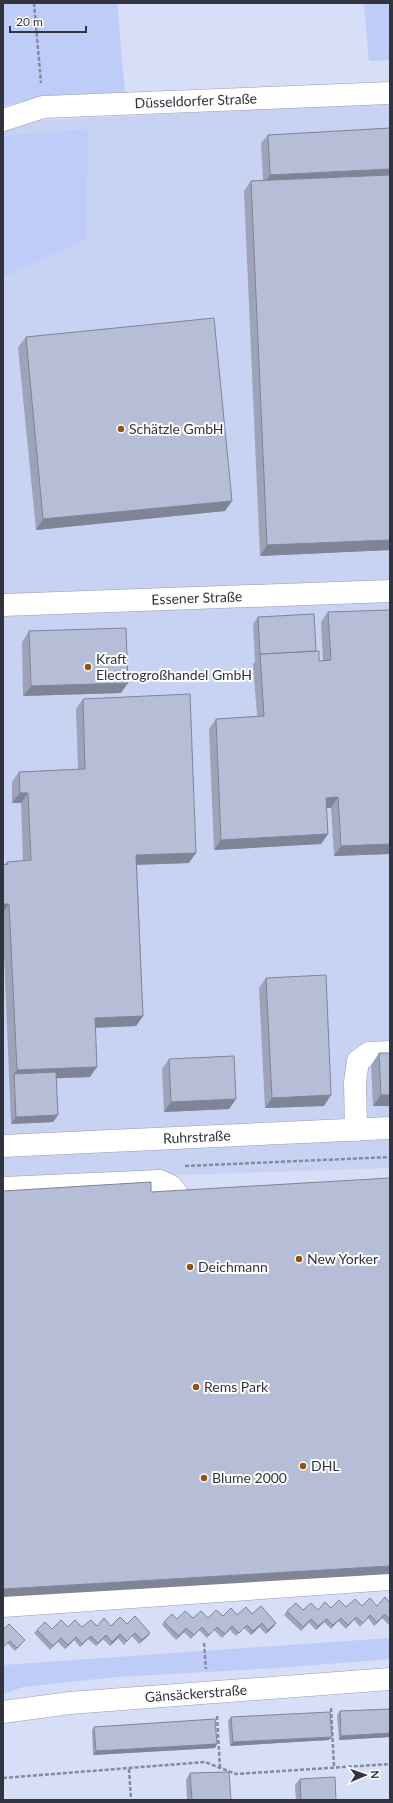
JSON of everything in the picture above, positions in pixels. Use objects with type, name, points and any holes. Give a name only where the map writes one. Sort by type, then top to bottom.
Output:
[{"type":"street","name":"Düsseldorfer Straße","points":[[3,120],[43,107],[390,93]]},
{"type":"street","name":"Essener Straße","points":[[3,605],[390,591]]},
{"type":"street","points":[[356,1130],[355,1082],[358,1061],[369,1054],[390,1052]]},
{"type":"street","name":"Ruhrstraße","points":[[3,1146],[390,1128]]},
{"type":"street","points":[[3,1188],[160,1181],[171,1186],[182,1199]]},
{"type":"street","points":[[3,1606],[390,1579]]},
{"type":"street","name":"Gänsäckerstraße","points":[[3,1712],[70,1703],[390,1679]]},
{"type":"path","points":[[34,3],[43,107]]},
{"type":"path","points":[[177,1166],[390,1157]]},
{"type":"path","points":[[330,1683],[334,1767]]},
{"type":"path","points":[[216,1692],[220,1768]]},
{"type":"path","points":[[3,1778],[204,1762],[236,1774],[390,1764]]},
{"type":"path","points":[[130,1769],[131,1800]]},
{"type":"shaded area","points":[[3,3],[117,3],[125,92],[29,100],[3,106]]},
{"type":"shaded area","points":[[364,3],[390,3],[390,60],[369,61]]},
{"type":"shaded area","points":[[390,103],[390,1168],[3,1181],[3,122]]},
{"type":"shaded area","points":[[88,129],[86,239],[3,277],[3,138],[10,135]]},
{"type":"shaded area","points":[[390,1638],[390,1659],[277,1668],[116,1677],[23,1687],[3,1694],[3,1665]]},
{"type":"building","points":[[390,128],[390,169],[270,175],[268,135]]},
{"type":"building","points":[[390,175],[390,540],[267,545],[251,181]]},
{"type":"building","name":"Schätzle GmbH","points":[[214,318],[232,501],[43,519],[26,337]]},
{"type":"building","points":[[390,610],[390,844],[341,846],[338,797],[326,798],[328,834],[221,840],[216,719],[264,716],[260,654],[319,651],[319,661],[331,660],[328,612]]},
{"type":"building","points":[[314,614],[316,651],[260,655],[258,617]]},
{"type":"building","points":[[126,628],[128,683],[31,686],[29,631]]},
{"type":"building","points":[[190,694],[196,853],[136,855],[143,1016],[95,1018],[97,1067],[17,1070],[9,904],[3,904],[3,865],[8,864],[7,862],[31,860],[28,793],[20,793],[19,772],[85,769],[83,699]]},
{"type":"building","points":[[326,975],[331,1095],[272,1098],[266,978]]},
{"type":"building","points":[[379,1053],[390,1053],[390,1095],[381,1095]]},
{"type":"building","points":[[234,1056],[236,1099],[171,1102],[169,1059]]},
{"type":"building","points":[[56,1072],[58,1115],[16,1117],[14,1074]]},
{"type":"building","name":"Rems Park","points":[[390,1178],[390,1566],[3,1589],[3,1191],[151,1182],[151,1192]]},
{"type":"building","points":[[385,1597],[390,1603],[390,1620],[385,1614],[377,1622],[370,1615],[363,1623],[356,1617],[348,1625],[341,1618],[333,1625],[327,1619],[318,1626],[311,1619],[303,1627],[287,1611],[296,1603],[303,1610],[311,1603],[318,1610],[325,1602],[331,1608],[339,1600],[346,1607],[355,1599],[362,1606],[370,1598],[377,1606]]},
{"type":"building","points":[[261,1606],[276,1623],[268,1630],[262,1623],[253,1631],[247,1625],[239,1633],[232,1626],[225,1634],[217,1627],[209,1635],[202,1627],[194,1635],[186,1628],[179,1636],[164,1622],[172,1614],[177,1619],[185,1611],[193,1618],[201,1611],[208,1618],[216,1610],[223,1616],[231,1608],[237,1615],[246,1607],[252,1614]]},
{"type":"building","points":[[135,1616],[150,1633],[142,1640],[135,1633],[127,1641],[120,1634],[112,1642],[106,1635],[98,1643],[91,1636],[82,1644],[76,1637],[68,1645],[61,1638],[53,1646],[37,1630],[45,1622],[52,1629],[61,1620],[68,1627],[75,1620],[82,1627],[91,1620],[97,1626],[104,1618],[111,1626],[120,1617],[127,1624]]},
{"type":"building","points":[[9,1624],[25,1640],[17,1648],[10,1641],[3,1647],[3,1630]]},
{"type":"building","points":[[390,1709],[390,1733],[341,1736],[340,1711]]},
{"type":"building","points":[[330,1712],[332,1737],[233,1742],[231,1717]]},
{"type":"building","points":[[215,1719],[217,1744],[96,1751],[94,1727]]},
{"type":"building","points":[[229,1772],[231,1800],[192,1800],[190,1773]]},
{"type":"building","points":[[335,1777],[336,1800],[301,1800],[300,1779]]},
{"type":"place","name":"Schätzle GmbH","points":[[121,429]]},
{"type":"place","name":"Kraft Electrogroßhandel GmbH","points":[[88,667]]},
{"type":"place","name":"New Yorker","points":[[299,1259]]},
{"type":"place","name":"Deichmann","points":[[190,1267]]},
{"type":"place","name":"Rems Park","points":[[196,1387]]},
{"type":"place","name":"DHL","points":[[303,1466]]},
{"type":"place","name":"Blume 2000","points":[[204,1478]]}]
